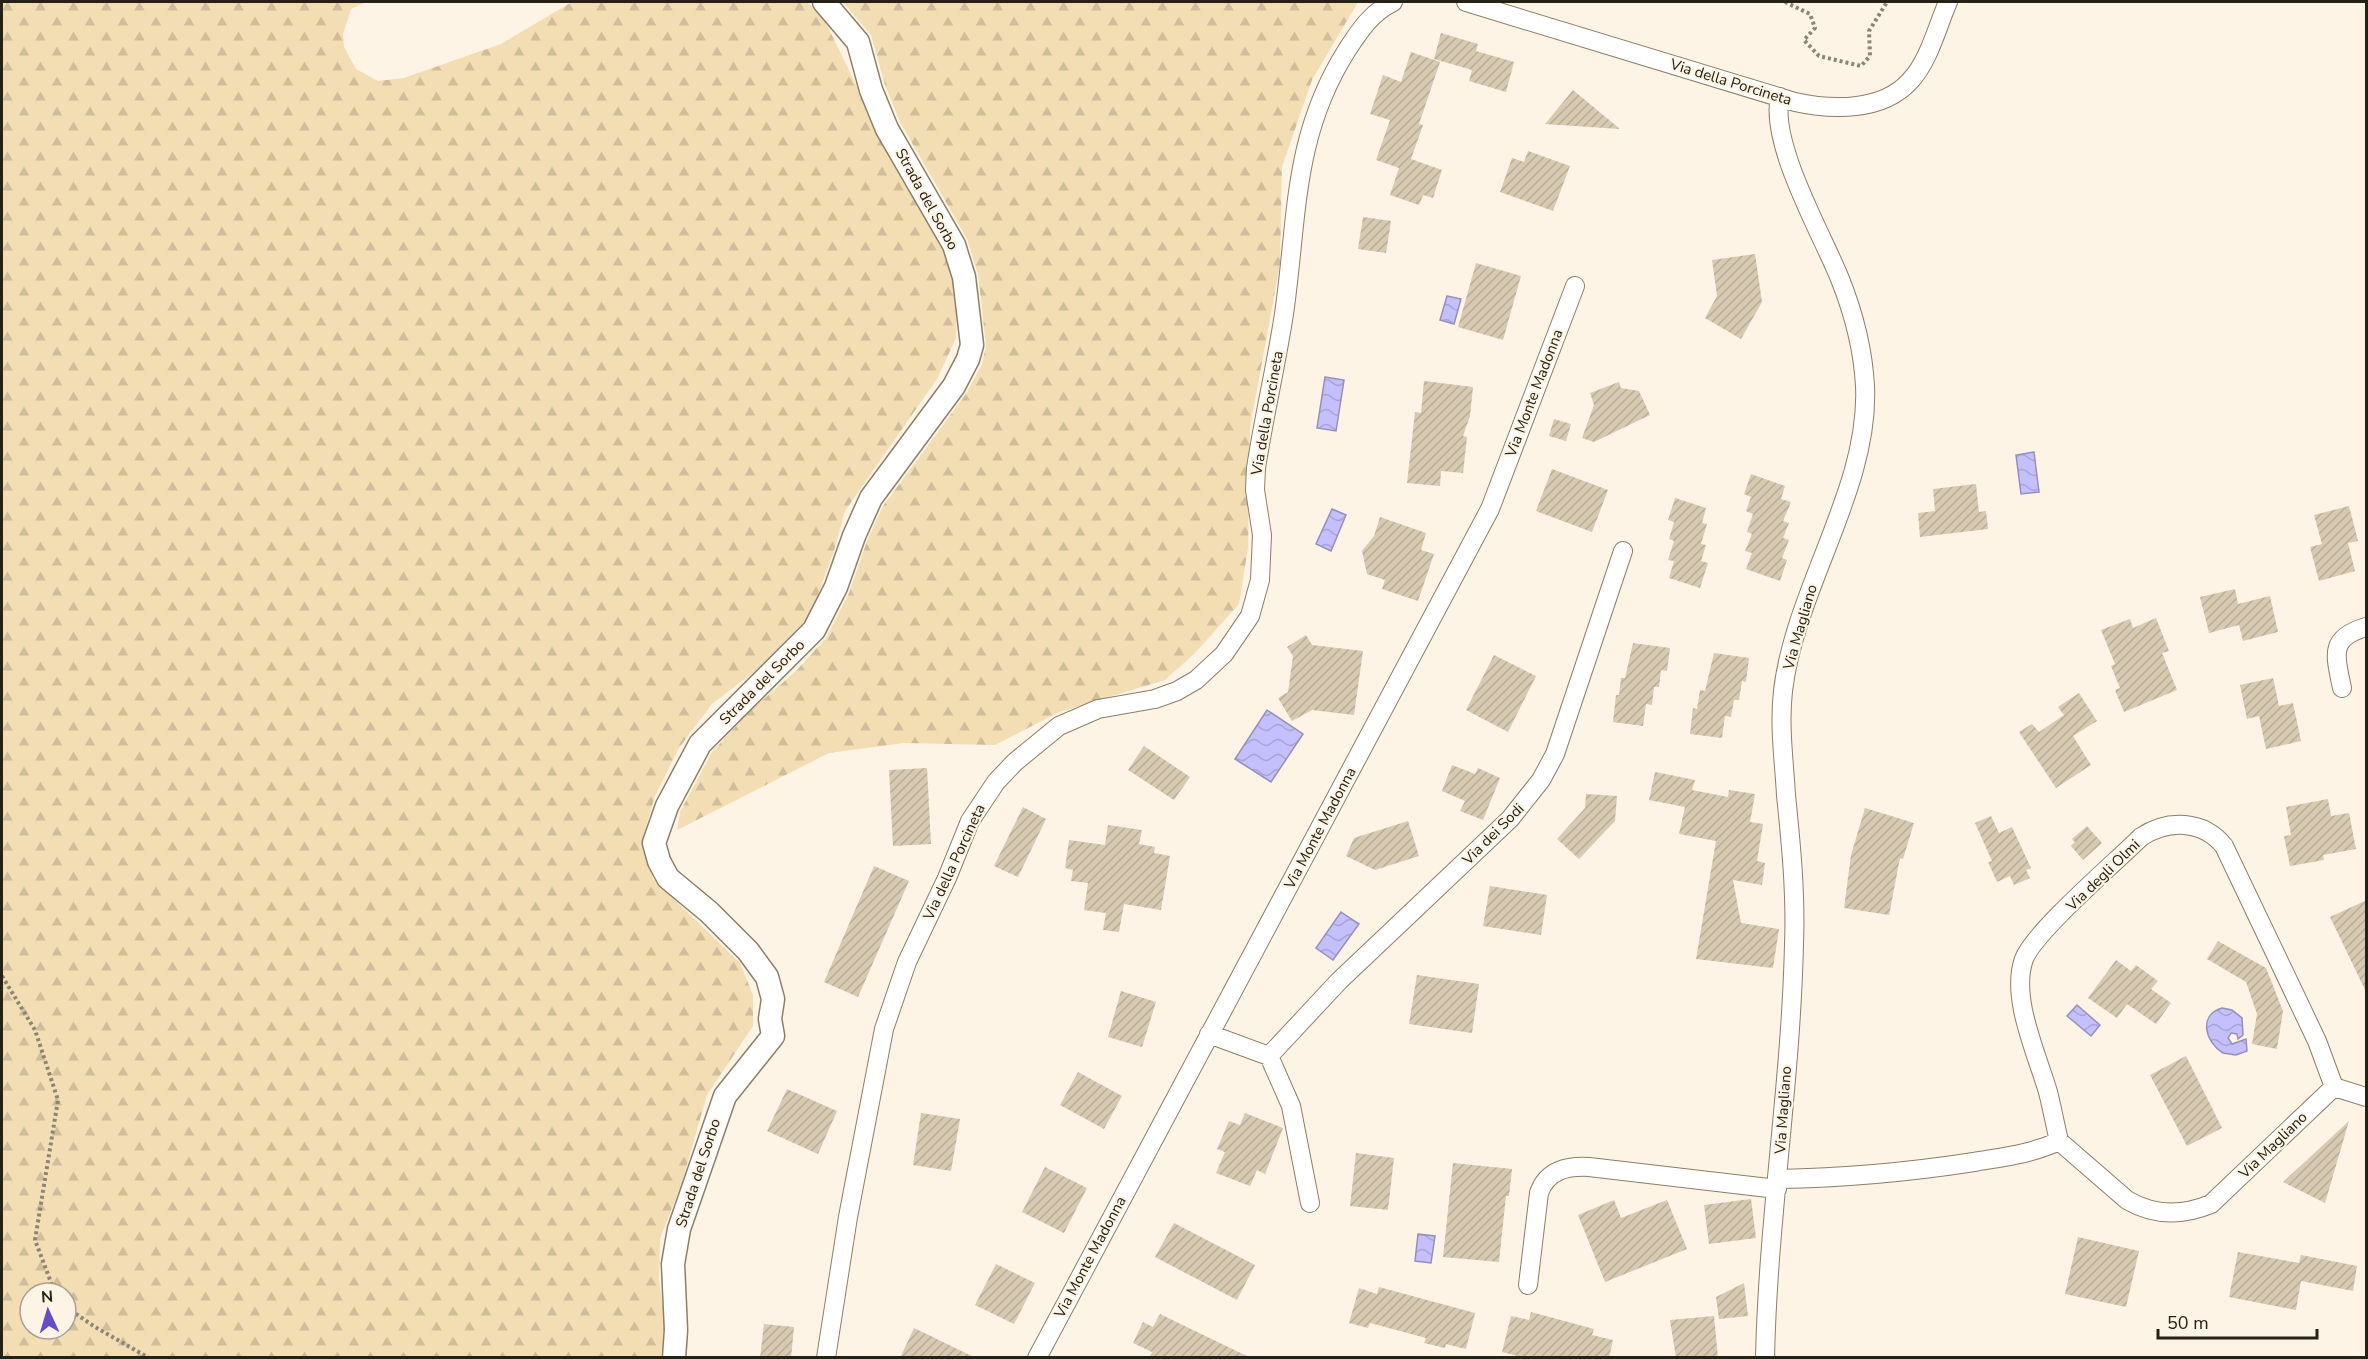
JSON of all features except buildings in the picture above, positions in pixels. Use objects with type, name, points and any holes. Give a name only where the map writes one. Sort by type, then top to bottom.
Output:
[{"type":"street","name":"Strada del Sorbo","points":[[674,1358],[676,1330],[673,1264],[679,1229],[725,1096],[773,1036],[770,1020],[773,999],[767,977],[748,951],[709,912],[668,878],[658,861],[654,843],[667,806],[700,744],[814,630],[836,587],[854,536],[871,498],[954,386],[968,359],[972,345],[964,276],[954,245],[887,129],[871,90],[858,42],[824,2]]},
{"type":"street","name":"Via della Porcineta","points":[[826,1358],[848,1217],[884,1029],[907,962],[948,878],[977,809],[1015,762],[1059,726],[1098,709],[1166,695],[1196,680],[1224,654],[1253,608],[1260,580],[1263,546],[1256,490],[1256,468],[1281,332],[1302,155],[1317,108],[1333,73],[1361,28],[1376,12],[1393,2]]},
{"type":"street","name":"Via della Porcineta","points":[[1466,2],[1820,107],[1872,102],[1897,91],[1911,80],[1922,62],[1948,2]]},
{"type":"street","name":"Via Magliano","points":[[1766,1358],[1795,914],[1782,743],[1783,692],[1803,611],[1855,465],[1862,429],[1865,388],[1860,348],[1852,313],[1779,134],[1780,97]]},
{"type":"street","name":"Via Monte Madonna","points":[[1037,1358],[1490,509],[1575,286]]},
{"type":"street","name":"Via dei Sodi","points":[[1269,1056],[1340,981],[1529,798],[1555,753],[1623,552]]},
{"type":"street","points":[[2342,687],[2336,656],[2338,643],[2351,632],[2367,627]]},
{"type":"street","name":"Via degli Olmi","points":[[2058,1141],[2049,1095],[2021,1000],[2020,976],[2025,957],[2039,936],[2141,837],[2157,828],[2171,825],[2192,826],[2204,830],[2224,846],[2317,1041],[2334,1087]]},
{"type":"street","points":[[1209,1034],[1269,1056],[1291,1106],[1310,1203]]},
{"type":"street","name":"Via Magliano","points":[[2058,1141],[2138,1207],[2170,1214],[2185,1212],[2211,1204],[2334,1087]]},
{"type":"street","points":[[2334,1087],[2367,1097]]},
{"type":"street","points":[[1528,1285],[1539,1193],[1545,1180],[1559,1170],[1590,1167],[1778,1184],[1937,1168],[2030,1152],[2058,1141]]},
{"type":"path","points":[[1785,2],[1810,14],[1815,28],[1804,40],[1819,56],[1861,66],[1870,56],[1869,31],[1887,2]]},
{"type":"path","points":[[2,976],[35,1030],[58,1100],[35,1240],[50,1281]]},
{"type":"path","points":[[78,1315],[149,1358]]},
{"type":"green space","points":[[2,2],[366,2],[351,9],[343,34],[344,47],[356,69],[378,81],[404,78],[501,44],[572,2],[807,2],[822,15],[882,138],[920,195],[944,252],[957,295],[956,338],[937,379],[845,511],[834,551],[810,616],[755,671],[712,704],[679,748],[655,796],[643,837],[653,879],[740,963],[753,995],[753,1026],[707,1095],[682,1182],[660,1239],[659,1281],[665,1318],[661,1357],[2,1358]]},
{"type":"green space","points":[[843,2],[1358,2],[1312,80],[1282,167],[1280,264],[1250,428],[1248,548],[1239,604],[1194,654],[1165,680],[1059,712],[995,745],[904,743],[829,753],[677,830],[680,812],[712,752],[750,711],[796,671],[826,638],[849,593],[867,541],[883,506],[966,394],[982,364],[986,346],[978,274],[967,239],[900,122],[885,85],[871,35]]},
{"type":"water","points":[[1447,296],[1461,299],[1454,324],[1440,320]]},
{"type":"water","points":[[1325,377],[1344,380],[1336,431],[1317,428]]},
{"type":"water","points":[[2034,452],[2039,492],[2021,494],[2016,455]]},
{"type":"water","points":[[1332,509],[1346,515],[1331,551],[1316,544]]},
{"type":"water","points":[[1267,710],[1303,734],[1271,782],[1235,759]]},
{"type":"water","points":[[1341,912],[1359,924],[1333,960],[1316,948]]},
{"type":"water","points":[[2077,1005],[2100,1025],[2091,1036],[2067,1016]]},
{"type":"water","points":[[2222,1008],[2232,1010],[2242,1018],[2243,1035],[2238,1039],[2237,1034],[2231,1033],[2228,1038],[2232,1044],[2246,1039],[2247,1051],[2236,1055],[2223,1053],[2208,1036],[2207,1022],[2210,1016],[2214,1011]]},
{"type":"water","points":[[1418,1234],[1435,1236],[1431,1263],[1415,1261]]}]
